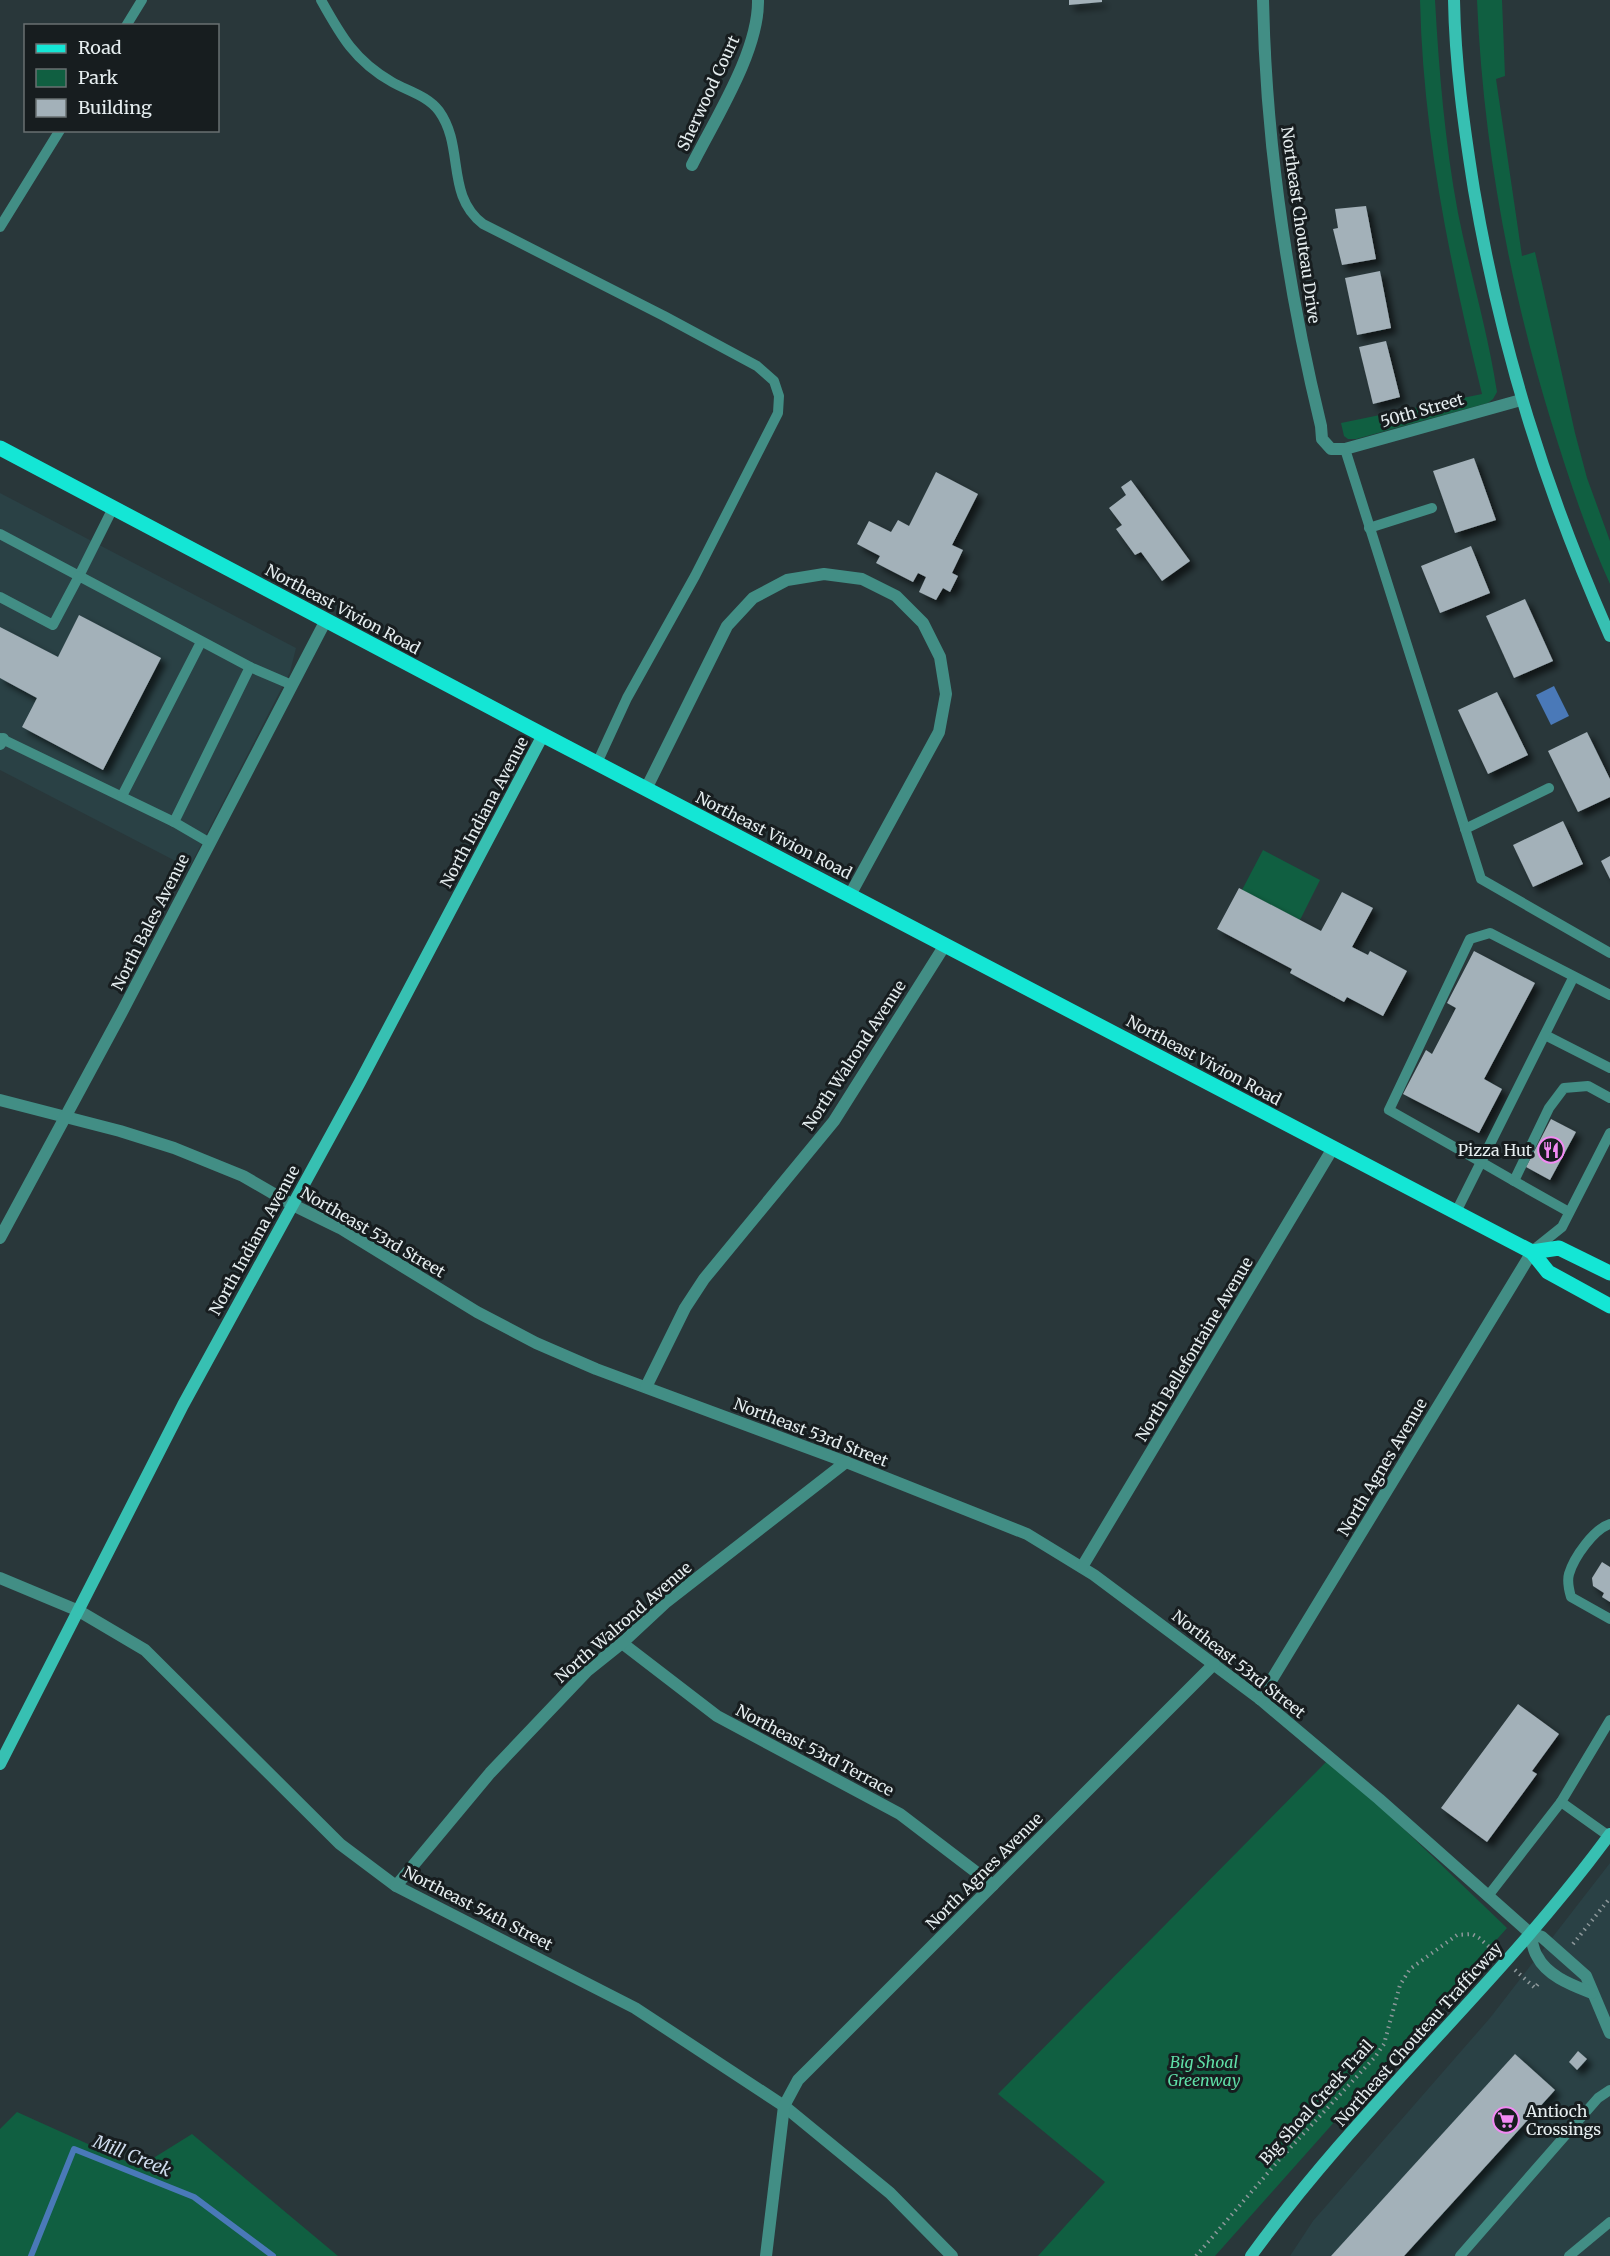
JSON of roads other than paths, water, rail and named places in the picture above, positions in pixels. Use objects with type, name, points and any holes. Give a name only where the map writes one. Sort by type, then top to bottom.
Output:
[{"type":"main road","points":[[1454,0],[1461,93],[1479,223],[1500,322],[1521,400],[1554,501],[1610,636]]},
{"type":"main road","name":"Northeast Vivion Road","points":[[0,448],[1532,1252],[1548,1272],[1610,1306]]},
{"type":"main road","name":"North Indiana Avenue","points":[[0,1764],[183,1405],[365,1072],[543,735]]},
{"type":"main road","points":[[1532,1252],[1559,1248],[1610,1273]]},
{"type":"main road","name":"Northeast Chouteau Trafficway","points":[[1251,2256],[1276,2220],[1339,2145],[1564,1896],[1610,1836]]},
{"type":"street","name":"Sherwood Court","points":[[692,165],[746,58],[754,34],[758,0]]},
{"type":"street","name":"Northeast Chouteau Drive","points":[[1263,0],[1268,106],[1279,209],[1296,312],[1322,439],[1331,449]]},
{"type":"street","name":"50th Street","points":[[1331,449],[1344,449],[1521,400]]},
{"type":"street","points":[[646,789],[727,626],[753,598],[787,580],[824,574],[862,579],[896,596],[923,623],[940,657],[946,694],[939,732],[850,895]]},
{"type":"street","name":"North Bales Avenue","points":[[0,1238],[326,620]]},
{"type":"street","name":"North Walrond Avenue","points":[[646,1387],[685,1308],[704,1279],[834,1121],[945,945]]},
{"type":"street","name":"Northeast 53rd Street","points":[[0,1100],[120,1131],[174,1148],[243,1176],[340,1228],[477,1312],[526,1338],[596,1369],[846,1462],[1027,1534],[1082,1567],[1260,1699],[1530,1933],[1542,1937],[1576,1965],[1586,1976],[1610,2033]]},
{"type":"street","name":"North Bellefontaine Avenue","points":[[1082,1567],[1333,1148]]},
{"type":"street","name":"North Agnes Avenue","points":[[1260,1699],[1532,1252]]},
{"type":"street","name":"North Walrond Avenue","points":[[396,1886],[490,1773],[587,1671],[622,1644],[665,1603],[846,1462]]},
{"type":"street","name":"Northeast 54th Street","points":[[0,1578],[79,1611],[145,1650],[340,1844],[396,1886],[635,2008],[784,2106],[890,2193],[952,2256]]},
{"type":"street","name":"Northeast 53rd Terrace","points":[[622,1644],[717,1716],[900,1814],[993,1885]]},
{"type":"street","name":"North Agnes Avenue","points":[[784,2106],[798,2080],[1214,1664]]},
{"type":"street","name":"Northeast 53rd Street","points":[[1530,1933],[1536,1956],[1549,1971],[1570,1984],[1592,1993]]},
{"type":"street","points":[[766,2256],[784,2106]]},
{"type":"lane","points":[[127,24],[142,0]]},
{"type":"lane","points":[[321,0],[340,36],[367,66],[392,82],[421,96],[438,110],[446,125],[454,151],[461,193],[471,215],[483,224],[757,366],[774,381],[779,396],[778,413],[695,576],[627,698],[597,763]]},
{"type":"lane","points":[[0,227],[59,132]]},
{"type":"lane","points":[[1344,449],[1481,879],[1610,953]]},
{"type":"lane","points":[[0,597],[53,625],[113,508]]},
{"type":"lane","points":[[1369,528],[1432,508]]},
{"type":"lane","points":[[0,534],[249,668],[292,685]]},
{"type":"lane","points":[[122,796],[201,642]]},
{"type":"lane","points":[[174,822],[249,668]]},
{"type":"lane","points":[[1,740],[122,796],[210,843]]},
{"type":"lane","points":[[1465,829],[1549,789]]},
{"type":"lane","points":[[1569,1212],[1389,1110],[1470,939],[1490,933],[1573,978],[1610,995]]},
{"type":"lane","points":[[1456,1212],[1573,978]]},
{"type":"lane","points":[[1545,1035],[1610,1068]]},
{"type":"lane","points":[[1514,1181],[1549,1108],[1564,1088],[1588,1086],[1610,1098]]},
{"type":"lane","points":[[1532,1252],[1562,1227],[1610,1133]]},
{"type":"lane","points":[[1610,1524],[1601,1527],[1594,1534],[1575,1561],[1569,1575],[1569,1587],[1571,1597],[1610,1619]]},
{"type":"lane","points":[[1488,1896],[1561,1802],[1610,1719]]},
{"type":"lane","points":[[1561,1802],[1610,1836]]},
{"type":"lane","points":[[1460,2256],[1598,2098],[1610,2090]]},
{"type":"lane","points":[[1569,2256],[1610,2222]]},
{"type":"water","points":[[1554,686],[1569,716],[1551,725],[1536,695]]},
{"type":"waterway","name":"Mill Creek","points":[[31,2256],[74,2149],[194,2197],[273,2256]]},
{"type":"place","name":"Pizza Hut","points":[[1551,1150]]},
{"type":"place","name":"Antioch Crossings","points":[[1506,2120]]},
{"type":"park label","name":"Big Shoal Greenway","points":[[1204,2071]]}]
